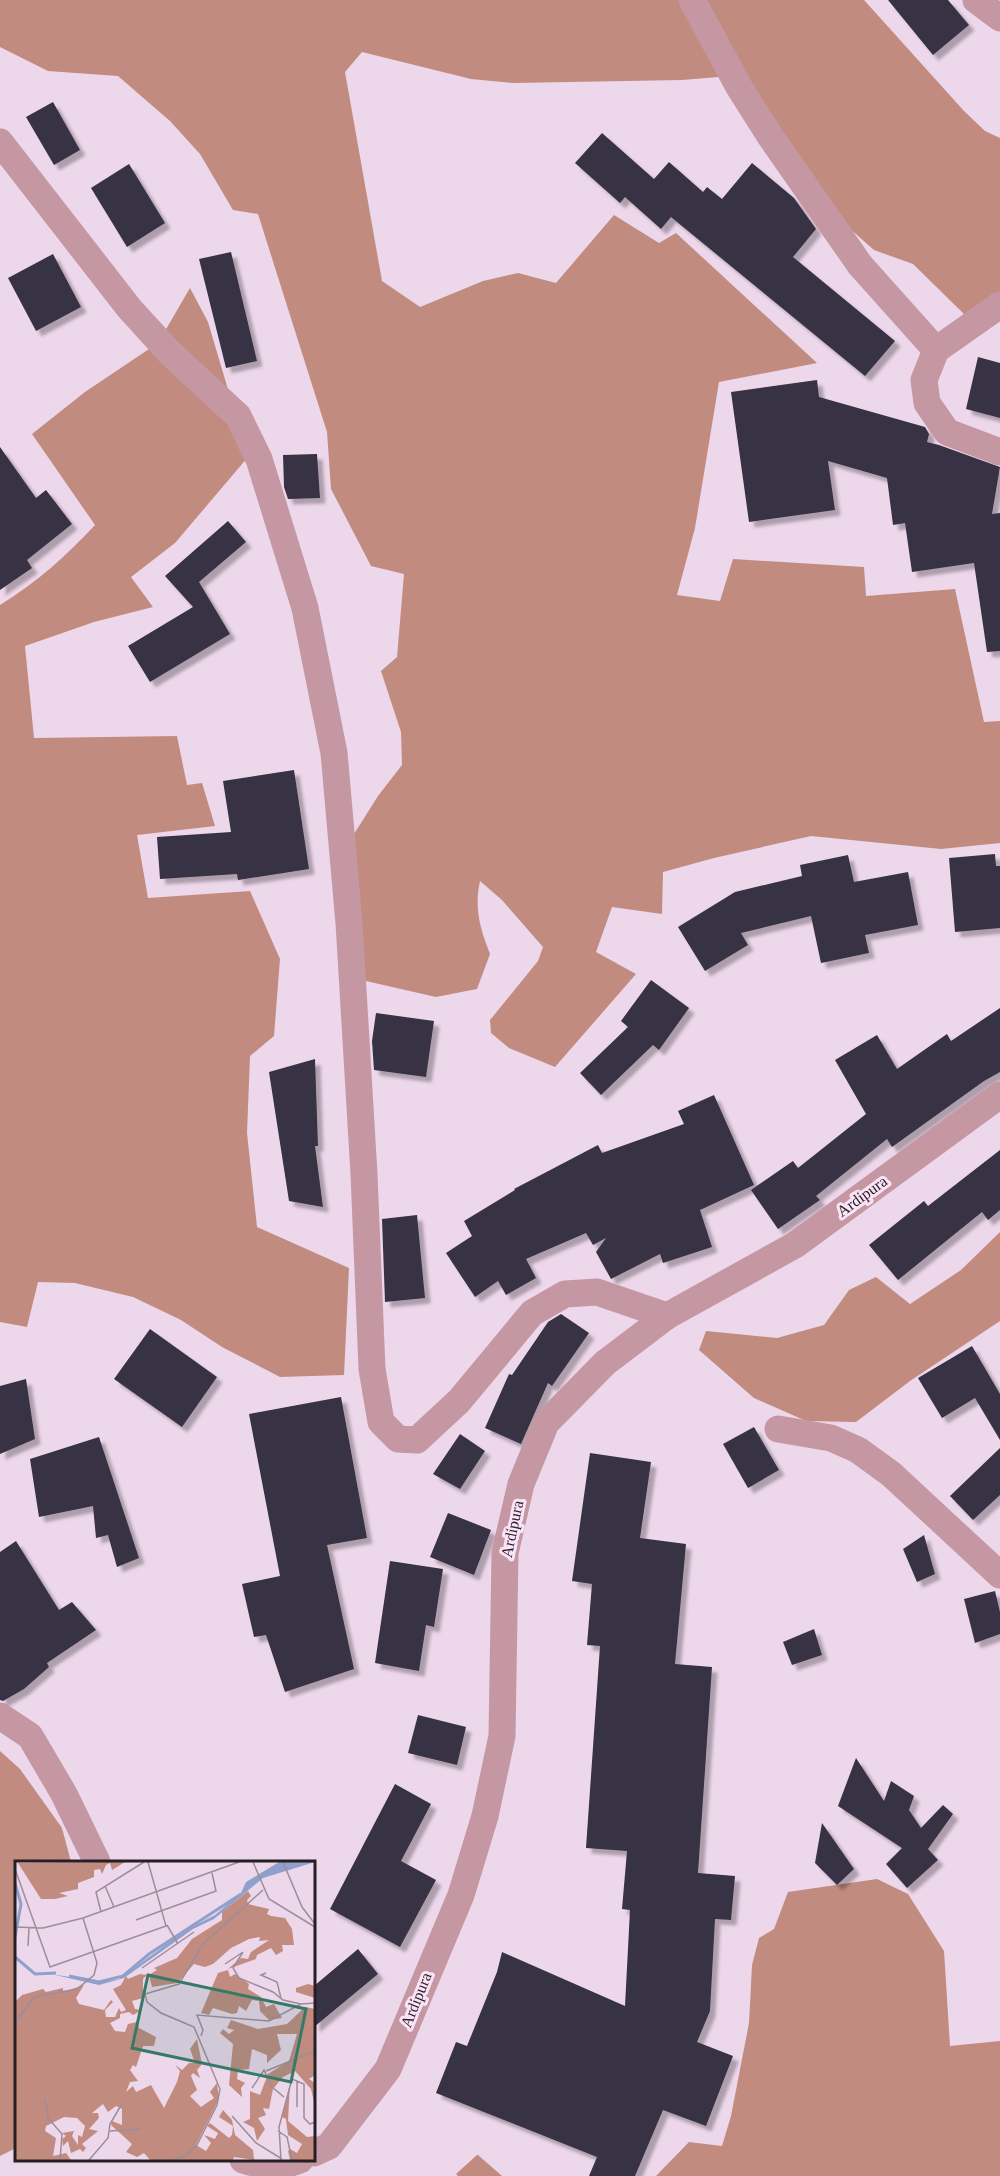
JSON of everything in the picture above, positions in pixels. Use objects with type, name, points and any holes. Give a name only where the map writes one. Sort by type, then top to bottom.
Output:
[{"type":"street","points":[[692,0],[739,87],[770,136],[860,265],[936,350]]},
{"type":"street","points":[[976,0],[1000,18]]},
{"type":"street","points":[[0,142],[129,308],[169,352],[238,416],[259,459],[305,608],[334,753],[349,923],[365,1185],[372,1369],[381,1422],[398,1439],[417,1440],[459,1401],[532,1313],[565,1294],[597,1292],[667,1316]]},
{"type":"street","points":[[1000,305],[936,350],[924,380],[927,403],[947,432],[1000,453]]},
{"type":"street","name":"Ardipura","points":[[315,2153],[329,2146],[388,2069],[461,1895],[485,1816],[502,1736],[505,1553],[521,1484],[546,1423],[605,1363],[667,1316],[795,1245],[1000,1095]]},
{"type":"street","points":[[778,1429],[831,1438],[858,1450],[891,1474],[1000,1575]]},
{"type":"street","points":[[0,1716],[30,1736],[64,1794],[96,1861]]},
{"type":"street","points":[[246,2161],[256,2164],[298,2161]]},
{"type":"shaded area","points":[[0,0],[864,0],[964,111],[985,131],[1000,138],[1000,315],[964,314],[913,264],[874,250],[831,212],[731,76],[682,80],[513,83],[471,79],[362,52],[345,72],[382,281],[420,307],[483,281],[518,273],[556,283],[614,215],[659,243],[676,233],[817,363],[719,382],[695,528],[677,595],[720,601],[733,559],[864,567],[866,596],[955,589],[984,722],[1000,721],[1000,843],[941,849],[811,836],[663,872],[662,914],[612,907],[596,952],[636,974],[555,1067],[509,1048],[491,1033],[490,1020],[538,961],[543,947],[502,900],[480,881],[479,918],[490,954],[477,989],[436,997],[366,981],[357,954],[354,834],[378,796],[402,765],[401,732],[381,671],[397,657],[404,574],[371,566],[331,489],[327,432],[258,214],[233,210],[200,154],[170,121],[118,76],[48,71],[0,47]]},
{"type":"shaded area","points":[[190,288],[208,322],[248,457],[175,543],[131,577],[153,607],[94,622],[25,646],[34,738],[177,736],[187,785],[202,783],[215,826],[137,835],[148,898],[250,891],[280,959],[274,1036],[250,1056],[247,1133],[257,1227],[349,1268],[344,1375],[280,1377],[222,1347],[181,1320],[133,1297],[75,1283],[38,1282],[27,1327],[0,1322],[0,605],[26,588],[50,568],[95,525],[32,434],[85,392],[158,343]]},
{"type":"shaded area","points":[[1000,1232],[1000,1321],[910,1381],[856,1422],[806,1421],[754,1398],[699,1350],[706,1331],[777,1338],[824,1325],[849,1290],[876,1277],[910,1304],[961,1270]]},
{"type":"shaded area","points":[[0,1751],[20,1769],[62,1828],[71,1861],[15,1861],[15,2148],[0,2156]]},
{"type":"shaded area","points":[[877,1879],[908,1894],[944,1951],[950,2046],[1000,2041],[1000,2176],[656,2176],[689,2142],[722,2146],[731,2116],[749,2023],[752,1965],[759,1938],[774,1929],[788,1892]]},
{"type":"shaded area","points":[[477,2155],[502,2176],[458,2176],[456,2174]]},
{"type":"building","points":[[888,0],[948,0],[969,25],[933,55]]},
{"type":"building","points":[[53,102],[80,150],[54,165],[26,117]]},
{"type":"building","points":[[602,133],[654,179],[669,162],[703,192],[707,187],[722,199],[752,163],[794,198],[816,229],[793,257],[895,341],[865,376],[671,217],[661,229],[625,197],[620,203],[575,163]]},
{"type":"building","points":[[129,164],[165,223],[127,247],[91,188]]},
{"type":"building","points":[[231,252],[257,361],[226,368],[199,259]]},
{"type":"building","points":[[53,254],[81,307],[36,331],[8,278]]},
{"type":"building","points":[[978,357],[1000,363],[1000,418],[966,409]]},
{"type":"building","points":[[817,380],[819,397],[925,427],[929,434],[927,442],[1000,467],[992,514],[1000,513],[1000,651],[987,652],[974,563],[912,572],[905,523],[893,525],[887,478],[828,461],[835,510],[749,522],[731,392]]},
{"type":"building","points":[[0,447],[36,498],[46,490],[72,524],[27,560],[32,568],[0,590]]},
{"type":"building","points":[[317,454],[320,498],[288,499],[284,487],[283,455]]},
{"type":"building","points":[[228,521],[246,542],[199,582],[230,634],[150,682],[128,646],[193,607],[165,576]]},
{"type":"building","points":[[294,770],[309,869],[238,880],[237,874],[160,879],[157,837],[231,832],[223,781]]},
{"type":"building","points":[[995,854],[996,866],[1000,866],[1000,928],[955,932],[949,858]]},
{"type":"building","points":[[848,855],[854,882],[908,872],[918,925],[865,935],[869,953],[821,963],[811,916],[741,933],[748,945],[705,971],[678,927],[735,892],[802,876],[800,865]]},
{"type":"building","points":[[651,980],[689,1008],[659,1050],[653,1045],[601,1095],[580,1073],[628,1027],[621,1021]]},
{"type":"building","points":[[1000,1008],[1000,1072],[892,1147],[887,1139],[816,1196],[820,1200],[778,1229],[751,1190],[793,1161],[798,1168],[866,1114],[835,1060],[877,1035],[897,1069],[947,1034],[951,1041]]},
{"type":"building","points":[[376,1013],[434,1021],[426,1077],[374,1070],[372,1041]]},
{"type":"building","points":[[315,1059],[318,1146],[315,1146],[323,1207],[289,1201],[269,1072]]},
{"type":"building","points":[[714,1095],[754,1185],[700,1210],[712,1247],[663,1263],[660,1254],[611,1279],[596,1252],[606,1238],[593,1245],[586,1233],[526,1259],[536,1278],[506,1295],[498,1281],[475,1297],[446,1253],[472,1236],[464,1221],[514,1189],[598,1145],[602,1153],[684,1124],[678,1111]]},
{"type":"building","points":[[1000,1150],[1000,1210],[988,1220],[982,1212],[898,1280],[869,1245],[924,1201],[928,1206]]},
{"type":"building","points":[[417,1215],[425,1298],[385,1302],[382,1219]]},
{"type":"building","points":[[561,1314],[589,1333],[552,1386],[548,1383],[521,1444],[485,1428],[509,1374],[512,1375],[548,1322]]},
{"type":"building","points":[[150,1329],[217,1377],[182,1427],[114,1379]]},
{"type":"building","points":[[972,1346],[1000,1394],[1000,1440],[975,1398],[942,1418],[918,1378]]},
{"type":"building","points":[[26,1379],[35,1439],[0,1454],[0,1386]]},
{"type":"building","points":[[341,1397],[367,1538],[327,1545],[354,1669],[285,1692],[266,1635],[254,1637],[242,1584],[280,1576],[249,1414]]},
{"type":"building","points":[[754,1427],[779,1470],[748,1488],[723,1444]]},
{"type":"building","points":[[460,1434],[485,1451],[460,1489],[433,1474]]},
{"type":"building","points":[[99,1437],[139,1558],[117,1567],[108,1535],[96,1538],[93,1506],[39,1517],[30,1459]]},
{"type":"building","points":[[1000,1448],[1000,1495],[973,1520],[950,1496]]},
{"type":"building","points":[[590,1453],[651,1462],[640,1538],[686,1544],[675,1664],[712,1667],[698,1873],[735,1876],[731,1920],[715,1919],[710,2011],[697,2042],[733,2056],[706,2126],[663,2110],[635,2176],[589,2176],[597,2157],[436,2093],[456,2042],[467,2046],[497,1972],[502,1952],[625,2006],[630,1910],[622,1909],[627,1851],[586,1848],[600,1646],[587,1645],[592,1584],[572,1581]]},
{"type":"building","points":[[448,1513],[491,1530],[474,1575],[430,1557]]},
{"type":"building","points":[[924,1535],[935,1574],[917,1582],[903,1549]]},
{"type":"building","points":[[16,1541],[59,1610],[72,1602],[96,1630],[47,1663],[49,1667],[24,1689],[3,1701],[0,1700],[0,1552]]},
{"type":"building","points":[[390,1561],[443,1569],[434,1627],[426,1625],[419,1671],[375,1663]]},
{"type":"building","points":[[995,1591],[1000,1612],[1000,1634],[975,1643],[964,1599]]},
{"type":"building","points":[[814,1629],[822,1655],[792,1665],[783,1642]]},
{"type":"building","points":[[418,1715],[466,1727],[457,1765],[408,1753]]},
{"type":"building","points":[[856,1758],[884,1801],[891,1781],[914,1796],[909,1810],[921,1828],[943,1805],[953,1814],[928,1849],[938,1860],[907,1888],[886,1864],[902,1848],[838,1806]]},
{"type":"building","points":[[395,1784],[431,1804],[401,1861],[436,1880],[400,1947],[330,1909]]},
{"type":"building","points":[[822,1823],[854,1869],[837,1885],[815,1863]]},
{"type":"building","points":[[358,1949],[378,1974],[315,2026],[315,1985]]}]
